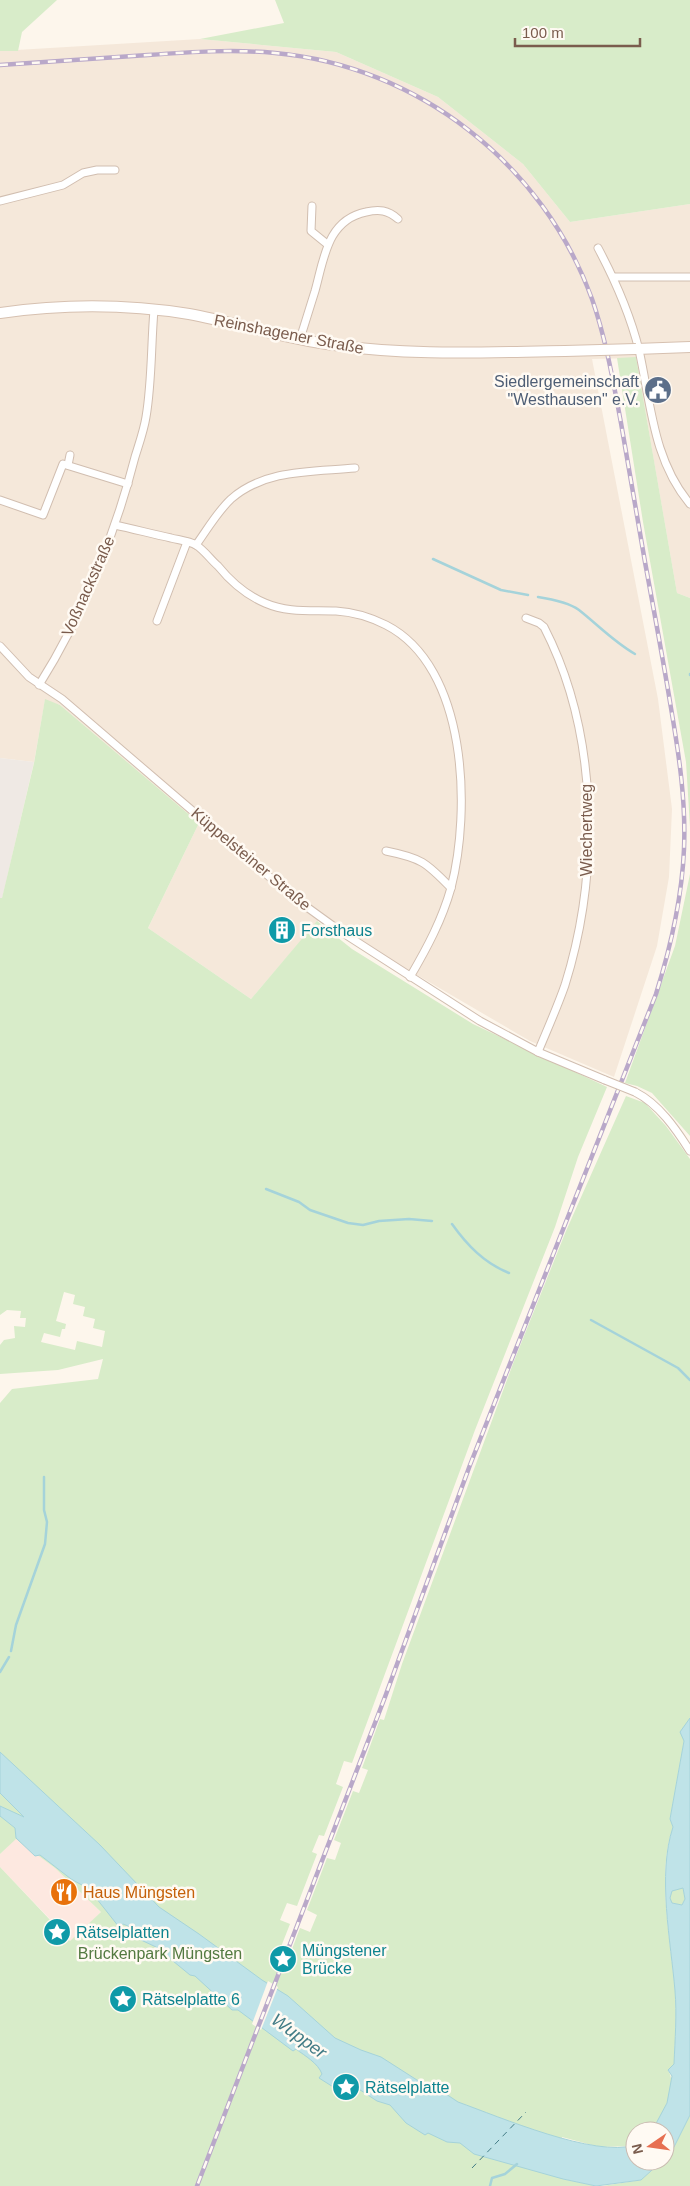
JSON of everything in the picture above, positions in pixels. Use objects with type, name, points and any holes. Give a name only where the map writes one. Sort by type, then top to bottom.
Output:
[{"type":"main road","name":"Reinshagener Straße","points":[[0,313],[98,306],[154,310],[190,314],[332,345],[441,354],[690,347]]},
{"type":"street","points":[[0,201],[63,185],[82,173],[115,170]]},
{"type":"street","points":[[312,206],[311,231],[327,244]]},
{"type":"street","points":[[300,339],[327,244],[345,221],[361,213],[381,210],[393,214],[398,219]]},
{"type":"street","points":[[598,248],[614,277],[637,349],[660,452],[674,481],[690,504]]},
{"type":"street","points":[[614,277],[690,277]]},
{"type":"street","name":"Voßnackstraße","points":[[39,685],[80,607],[115,525],[128,484],[146,416],[154,310]]},
{"type":"street","points":[[68,465],[70,455]]},
{"type":"street","points":[[0,500],[43,515],[63,464],[128,484]]},
{"type":"street","points":[[196,545],[230,500],[259,481],[284,475],[355,468]]},
{"type":"street","points":[[115,525],[196,545],[239,588],[252,598],[289,611],[335,611],[370,618],[388,626],[407,639],[424,660],[437,682],[449,712],[457,744],[463,800],[462,828],[451,888],[435,933],[410,977]]},
{"type":"street","points":[[157,621],[187,542]]},
{"type":"street","name":"Wiechertweg","points":[[526,618],[539,623],[544,628],[567,686],[582,748],[588,814],[586,880],[575,946],[556,1009],[538,1052]]},
{"type":"street","name":"Küppelsteiner Straße","points":[[0,646],[29,677],[62,699],[293,897],[362,947],[480,1022],[538,1052],[643,1096],[665,1118],[690,1151]]},
{"type":"street","points":[[386,850],[413,857],[424,863],[451,888]]},
{"type":"shaded area","points":[[200,39],[336,52],[438,97],[523,164],[570,222],[690,204],[690,598],[677,593],[636,358],[592,359],[658,699],[672,809],[669,877],[657,946],[614,1077],[530,1041],[364,944],[322,916],[251,999],[148,928],[199,823],[60,705],[45,700],[34,762],[0,758],[0,51]]},
{"type":"shaded area","points":[[0,758],[34,762],[2,899],[0,898]]},
{"type":"shaded area","points":[[16,1838],[55,1868],[101,1912],[71,1941],[0,1867],[0,1854]]},
{"type":"green space","points":[[0,0],[57,0],[22,32],[18,51],[0,51]]},
{"type":"green space","points":[[275,0],[690,0],[690,204],[570,222],[523,164],[438,97],[336,52],[200,39],[284,23]]},
{"type":"green space","points":[[636,357],[677,593],[690,598],[690,827],[686,762],[643,522],[617,358]]},
{"type":"green space","name":"Brückenpark Müngsten","points":[[45,699],[60,705],[199,823],[148,928],[251,999],[317,921],[352,949],[473,1024],[607,1087],[578,1157],[555,1227],[475,1430],[352,1763],[344,1761],[336,1784],[343,1787],[324,1836],[319,1835],[312,1852],[317,1854],[297,1906],[287,1903],[280,1920],[290,1924],[275,1962],[284,1970],[300,1928],[310,1932],[317,1915],[307,1910],[327,1858],[335,1860],[341,1843],[334,1840],[353,1791],[359,1793],[368,1770],[362,1768],[380,1719],[384,1720],[402,1664],[514,1361],[566,1231],[626,1096],[645,1103],[666,1126],[690,1159],[690,1718],[681,1732],[684,1741],[670,1819],[673,1827],[668,1846],[665,1887],[676,2000],[674,2064],[668,2070],[671,2077],[671,2085],[668,2102],[658,2121],[625,2121],[625,2146],[599,2147],[562,2137],[563,2179],[596,2186],[0,2186],[0,1867],[70,1941],[101,1912],[55,1868],[16,1839],[0,1854],[0,1403],[12,1389],[98,1379],[103,1359],[58,1370],[0,1374],[0,1345],[4,1340],[15,1338],[14,1326],[25,1327],[26,1318],[20,1318],[21,1311],[7,1310],[0,1315],[0,898],[2,898],[34,763]],"holes":[[[64,1292],[75,1295],[73,1304],[85,1307],[83,1316],[95,1319],[93,1328],[105,1331],[102,1347],[77,1341],[75,1350],[41,1342],[44,1333],[60,1337],[62,1329],[65,1329],[66,1324],[56,1321]]]},
{"type":"green space","points":[[690,874],[690,1136],[652,1093],[625,1083],[675,946]]},
{"type":"green space","points":[[683,1887],[685,1899],[682,1905],[672,1903],[670,1898],[672,1891]]},
{"type":"green space","points":[[690,2115],[690,2186],[602,2186],[641,2180],[651,2171],[675,2171],[675,2145]]},
{"type":"water","points":[[690,1718],[690,2115],[675,2145],[675,2121],[657,2121],[667,2103],[672,2076],[668,2070],[674,2064],[676,2000],[666,1909],[666,1866],[668,1846],[673,1827],[670,1819],[684,1741],[680,1732]],"holes":[[[683,1888],[685,1899],[682,1905],[672,1903],[670,1898],[672,1891]]]},
{"type":"water","name":"Wupper","points":[[0,1752],[100,1845],[159,1907],[262,1980],[288,1996],[335,2038],[381,2057],[431,2089],[446,2094],[458,2102],[522,2126],[572,2141],[596,2146],[625,2147],[625,2171],[651,2171],[641,2180],[596,2186],[563,2179],[474,2154],[460,2143],[447,2142],[428,2133],[425,2135],[406,2123],[390,2105],[377,2101],[345,2080],[338,2090],[319,2078],[322,2074],[318,2066],[311,2060],[296,2049],[293,2051],[238,2010],[232,2010],[195,1976],[190,1975],[156,1947],[141,1940],[128,1926],[123,1924],[119,1927],[89,1889],[71,1879],[40,1855],[35,1856],[16,1838],[15,1828],[0,1816],[0,1806],[24,1817],[0,1793]]},
{"type":"pier","points":[[268,1981],[278,1987],[261,2030],[252,2024]]},
{"type":"waterway","points":[[433,559],[501,590],[528,595]]},
{"type":"waterway","points":[[538,597],[559,601],[575,607],[613,639],[635,654]]},
{"type":"waterway","points":[[266,1189],[299,1202],[310,1210],[348,1223],[363,1225],[379,1221],[409,1219],[432,1221]]},
{"type":"waterway","points":[[452,1224],[477,1253],[509,1273]]},
{"type":"waterway","points":[[591,1320],[678,1368],[690,1380]]},
{"type":"waterway","points":[[11,1651],[16,1625],[45,1544],[47,1522],[44,1510],[44,1477]]},
{"type":"waterway","points":[[0,1672],[9,1657]]},
{"type":"waterway","points":[[490,2186],[492,2178],[505,2174],[517,2164]]},
{"type":"ferry route","points":[[472,2168],[526,2112]]},
{"type":"railway","points":[[0,65],[227,51],[275,53],[328,62],[378,78],[425,101],[469,130],[508,165],[542,205],[570,250],[592,299],[601,329],[621,423],[677,743],[681,778],[684,813],[681,886],[671,940],[656,994],[470,1465],[385,1697],[197,2186]]},
{"type":"place","name":"Siedlergemeinschaft \"Westhausen\" e.V.","points":[[658,390]]},
{"type":"place","name":"Forsthaus","points":[[282,930]]},
{"type":"place","name":"Haus Müngsten","points":[[64,1892]]},
{"type":"place","name":"Rätselplatten","points":[[57,1932]]},
{"type":"place","name":"Müngstener Brücke","points":[[283,1959]]},
{"type":"place","name":"Rätselplatte 6","points":[[123,1999]]},
{"type":"place","name":"Rätselplatte","points":[[346,2087]]}]
